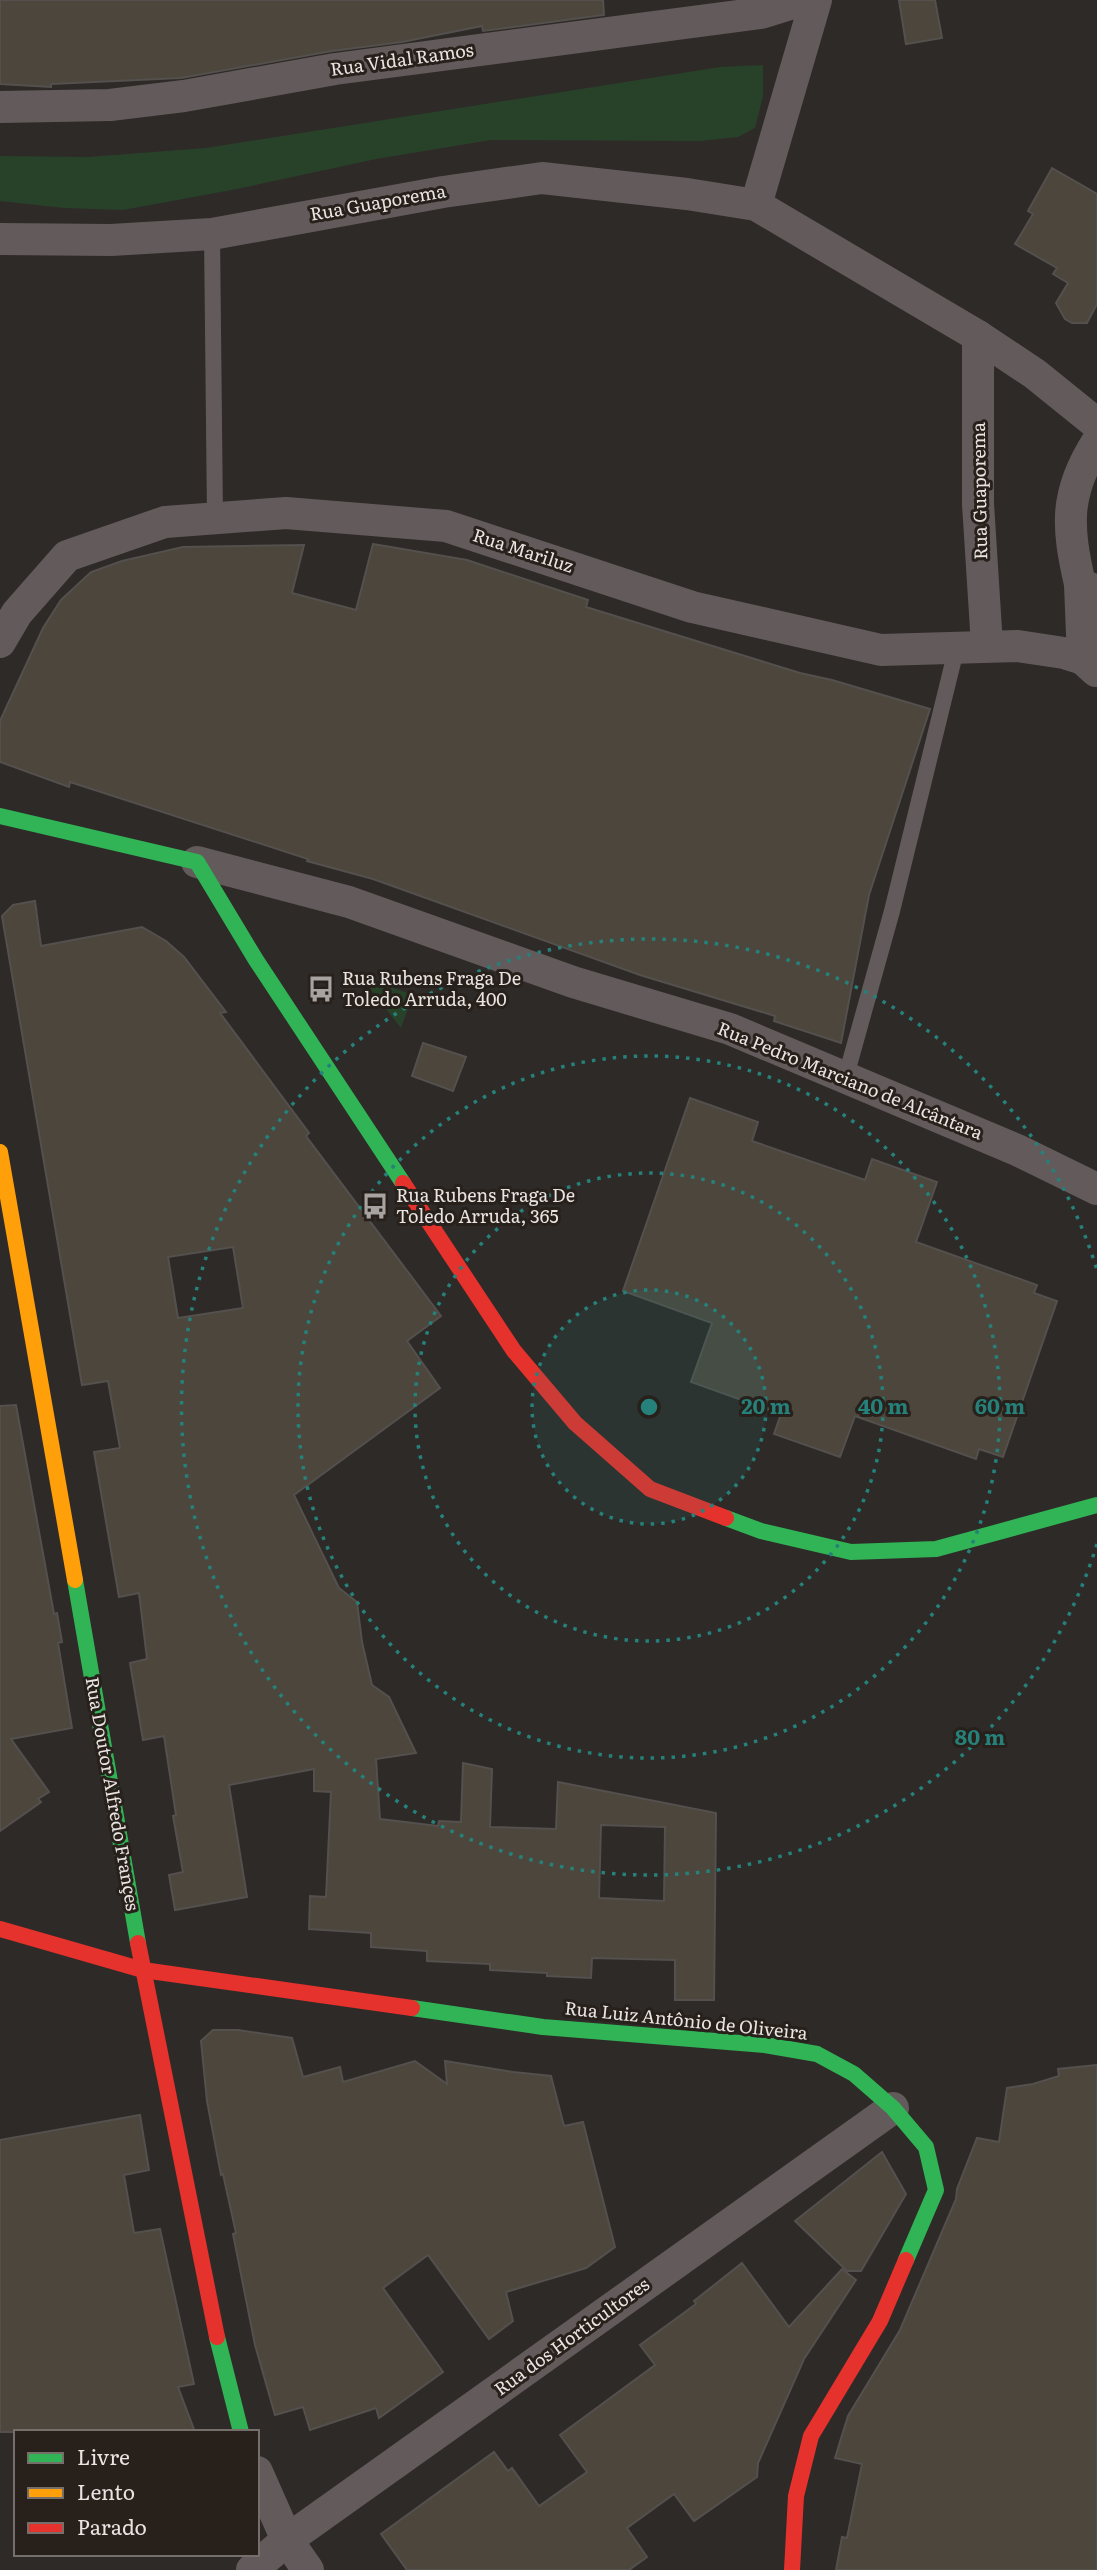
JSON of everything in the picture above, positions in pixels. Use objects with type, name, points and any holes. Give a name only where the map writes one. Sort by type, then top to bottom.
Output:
[{"type":"street","name":"Rua Vidal Ramos","points":[[0,107],[110,105],[184,96],[335,69],[761,13],[803,0]]},
{"type":"street","points":[[756,205],[816,0]]},
{"type":"street","name":"Rua Guaporema","points":[[0,239],[111,240],[212,234],[443,191],[542,178],[687,194],[756,205],[978,337],[1035,374],[1097,424]]},
{"type":"street","name":"Rua Guaporema","points":[[978,337],[978,504],[987,645]]},
{"type":"street","points":[[1090,665],[1088,588],[1069,538],[1073,496],[1083,464],[1097,442]]},
{"type":"street","name":"Rua Mariluz","points":[[0,642],[17,613],[66,556],[166,522],[286,513],[446,526],[692,607],[881,650],[956,650],[987,645],[1018,646],[1090,665]]},
{"type":"street","points":[[0,816],[197,862],[256,960],[514,1351],[575,1423],[650,1489],[761,1531],[851,1552],[936,1549],[1097,1505]]},
{"type":"street","name":"Rua Pedro Marciano de Alcântara","points":[[197,862],[349,902],[573,982],[730,1029],[1017,1150],[1097,1189]]},
{"type":"street","name":"Rua Doutor Alfredo Françes","points":[[0,1152],[143,1970],[219,2346],[241,2430]]},
{"type":"street","name":"Rua Luiz Antônio de Oliveira","points":[[0,1929],[143,1970],[543,2026],[765,2045],[817,2054],[854,2074],[893,2108],[926,2147],[936,2190],[880,2321],[811,2436],[796,2496],[792,2570]]},
{"type":"street","name":"Rua dos Horticultores","points":[[253,2570],[287,2540],[893,2108]]},
{"type":"street","points":[[259,2477],[287,2540],[308,2570]]},
{"type":"lane","points":[[212,234],[215,518]]},
{"type":"lane","points":[[846,1076],[892,911],[956,650]]},
{"type":"green space","points":[[763,65],[763,96],[755,128],[738,137],[700,141],[491,140],[376,159],[123,210],[64,208],[0,201],[0,156],[88,157],[206,148],[720,67]]},
{"type":"green space","points":[[360,976],[413,995],[401,1028]]},
{"type":"building","points":[[0,0],[603,0],[604,15],[483,31],[482,26],[402,42],[332,51],[181,78],[51,84],[51,87],[0,84]]},
{"type":"building","points":[[899,0],[935,0],[942,38],[906,44]]},
{"type":"building","points":[[1052,168],[1097,194],[1097,304],[1087,323],[1072,323],[1065,319],[1056,303],[1068,283],[1053,274],[1057,268],[1015,244],[1033,214],[1028,211]]},
{"type":"building","points":[[373,544],[467,560],[588,600],[586,607],[800,673],[930,709],[869,895],[841,1043],[774,1021],[775,1016],[640,975],[373,879],[307,861],[308,859],[70,782],[69,787],[0,762],[0,721],[43,628],[61,600],[91,572],[122,561],[183,547],[304,545],[292,593],[356,610]]},
{"type":"building","points":[[35,901],[41,946],[142,927],[166,941],[184,957],[226,1012],[220,1013],[309,1133],[306,1136],[441,1316],[407,1341],[440,1388],[294,1495],[339,1588],[357,1602],[362,1642],[372,1685],[389,1697],[416,1753],[376,1759],[380,1819],[438,1826],[439,1821],[461,1822],[463,1763],[492,1769],[490,1827],[556,1829],[558,1782],[716,1813],[714,2000],[675,2000],[675,1960],[592,1958],[591,1978],[547,1976],[547,1973],[490,1970],[490,1964],[427,1961],[427,1951],[371,1947],[371,1933],[309,1929],[310,1896],[326,1897],[331,1792],[314,1791],[314,1769],[229,1785],[247,1897],[175,1910],[169,1875],[183,1872],[173,1816],[176,1815],[164,1736],[143,1740],[130,1663],[147,1659],[139,1593],[119,1597],[94,1452],[120,1448],[108,1381],[82,1385],[2,916],[13,905]],"holes":[[[233,1247],[243,1308],[178,1318],[168,1257]],[[601,1825],[665,1827],[664,1901],[599,1898]]]},
{"type":"building","points":[[423,1043],[466,1057],[453,1091],[412,1076]]},
{"type":"building","points":[[690,1098],[758,1122],[752,1141],[865,1180],[872,1159],[937,1182],[916,1242],[1037,1285],[1034,1293],[1057,1301],[1003,1457],[979,1449],[976,1459],[855,1416],[840,1457],[774,1434],[781,1414],[691,1382],[712,1323],[623,1291]]},
{"type":"building","points":[[16,1405],[54,1614],[57,1613],[62,1642],[58,1643],[72,1728],[11,1739],[49,1792],[38,1799],[41,1802],[0,1831],[0,1406]]},
{"type":"building","points":[[213,2030],[238,2030],[292,2038],[303,2077],[340,2067],[343,2082],[415,2061],[447,2084],[445,2061],[551,2076],[564,2126],[583,2122],[615,2247],[586,2268],[506,2292],[513,2321],[489,2339],[428,2255],[383,2288],[443,2372],[379,2418],[376,2408],[310,2430],[303,2407],[275,2415],[255,2345],[233,2234],[236,2233],[223,2174],[221,2175],[207,2101],[201,2041]]},
{"type":"building","points":[[1097,2065],[1097,2570],[836,2570],[842,2537],[847,2538],[862,2464],[835,2458],[848,2416],[900,2330],[956,2199],[957,2189],[977,2138],[999,2142],[1007,2088],[1059,2076],[1058,2069]]},
{"type":"building","points":[[140,2115],[149,2170],[124,2175],[134,2233],[160,2229],[194,2384],[178,2387],[194,2430],[0,2432],[0,2140]]},
{"type":"building","points":[[882,2152],[906,2194],[861,2271],[847,2271],[795,2221]]},
{"type":"building","points":[[742,2263],[789,2327],[842,2269],[856,2280],[804,2359],[758,2463],[757,2477],[694,2521],[674,2494],[627,2528],[647,2557],[629,2570],[407,2570],[381,2534],[494,2452],[508,2471],[512,2468],[539,2506],[587,2472],[560,2435],[655,2365],[640,2345],[696,2304],[694,2301]]},
{"type":"traffic: fast","points":[[0,816],[197,862],[256,960],[403,1183]]},
{"type":"traffic: fast","points":[[726,1518],[761,1531],[851,1552],[936,1549],[1097,1505]]},
{"type":"traffic: fast","points":[[75,1580],[138,1943]]},
{"type":"traffic: fast","points":[[412,2008],[543,2027],[765,2045],[817,2054],[854,2074],[893,2108],[926,2147],[936,2190],[906,2260]]},
{"type":"traffic: fast","points":[[217,2337],[240,2430]]},
{"type":"traffic: slow","points":[[0,1152],[75,1580]]},
{"type":"traffic: jam","points":[[403,1183],[514,1351],[575,1423],[650,1489],[726,1518]]},
{"type":"traffic: jam","points":[[0,1929],[143,1970],[412,2008]]},
{"type":"traffic: jam","points":[[138,1943],[217,2337]]},
{"type":"traffic: jam","points":[[792,2570],[796,2496],[811,2436],[880,2321],[906,2260]]},
{"type":"place","name":"Rua Rubens Fraga De Toledo Arruda, 400","points":[[321,989]]},
{"type":"place","name":"Rua Rubens Fraga De Toledo Arruda, 365","points":[[375,1206]]}]
